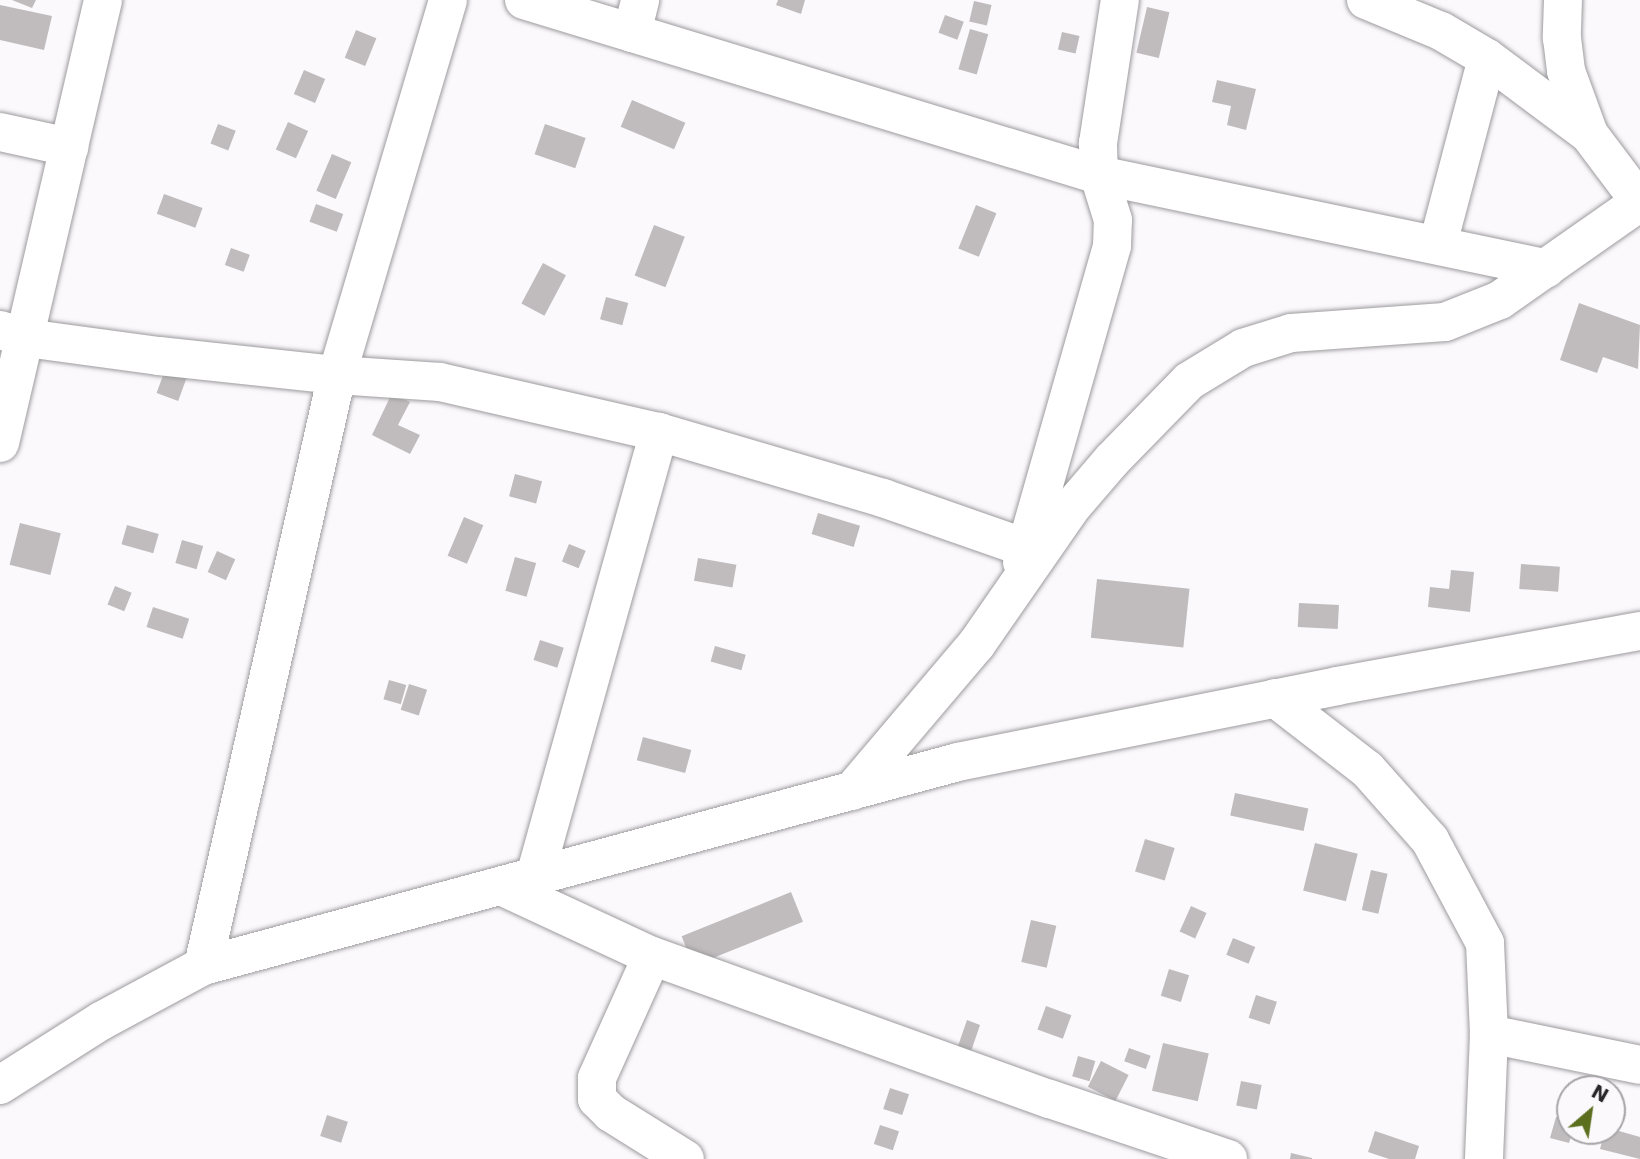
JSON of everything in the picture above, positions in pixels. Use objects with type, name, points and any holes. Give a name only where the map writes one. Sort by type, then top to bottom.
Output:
[{"type":"street","points":[[0,443],[13,334],[69,147],[103,0]]},
{"type":"street","points":[[203,966],[337,375],[448,0]]},
{"type":"street","points":[[524,0],[636,16],[1099,175],[1546,268]]},
{"type":"street","points":[[1014,589],[1112,246],[1113,220],[1099,175],[1098,143],[1120,0]]},
{"type":"street","points":[[852,791],[976,645],[1070,509],[1112,460],[1189,381],[1243,348],[1291,332],[1445,322],[1500,300],[1640,202],[1589,134],[1486,58],[1441,31],[1366,0]]},
{"type":"street","points":[[1563,0],[1562,38],[1566,71],[1589,134]]},
{"type":"street","points":[[1437,244],[1486,58]]},
{"type":"street","points":[[0,132],[69,147]]},
{"type":"street","points":[[13,334],[159,356],[337,375],[440,382],[659,432],[883,498],[1026,548]]},
{"type":"street","points":[[518,881],[659,432]]},
{"type":"street","points":[[0,1085],[101,1021],[203,966],[958,762],[1275,698],[1640,631]]},
{"type":"street","points":[[1275,698],[1367,769],[1430,841],[1485,943],[1489,1034],[1484,1159]]},
{"type":"street","points":[[518,881],[653,956],[1050,1099],[1228,1159]]},
{"type":"street","points":[[653,956],[597,1078],[597,1099],[611,1113],[685,1159]]},
{"type":"street","points":[[1489,1034],[1640,1065]]},
{"type":"building","points":[[12,0],[36,0],[32,8]]},
{"type":"building","points":[[778,0],[805,0],[801,14],[776,5]]},
{"type":"building","points":[[974,1],[992,5],[987,26],[969,21]]},
{"type":"building","points":[[0,5],[52,16],[44,50],[0,40]]},
{"type":"building","points":[[1147,7],[1169,12],[1159,58],[1136,53]]},
{"type":"building","points":[[945,15],[964,22],[957,40],[939,33]]},
{"type":"building","points":[[970,29],[988,34],[977,75],[958,69]]},
{"type":"building","points":[[356,30],[376,38],[365,66],[345,58]]},
{"type":"building","points":[[1062,32],[1080,36],[1075,54],[1058,50]]},
{"type":"building","points":[[304,70],[325,79],[315,103],[294,94]]},
{"type":"building","points":[[1217,80],[1256,89],[1246,130],[1227,125],[1231,106],[1212,102]]},
{"type":"building","points":[[632,100],[685,123],[674,149],[621,127]]},
{"type":"building","points":[[288,122],[308,131],[296,158],[276,149]]},
{"type":"building","points":[[218,124],[236,131],[228,150],[210,144]]},
{"type":"building","points":[[545,124],[586,138],[575,168],[535,154]]},
{"type":"building","points":[[332,154],[351,162],[336,199],[316,191]]},
{"type":"building","points":[[164,194],[203,208],[195,228],[157,214]]},
{"type":"building","points":[[316,204],[343,214],[337,232],[310,222]]},
{"type":"building","points":[[976,205],[996,213],[979,257],[958,249]]},
{"type":"building","points":[[654,225],[685,237],[665,287],[635,275]]},
{"type":"building","points":[[231,248],[250,255],[244,272],[225,265]]},
{"type":"building","points":[[543,263],[566,275],[544,316],[521,304]]},
{"type":"building","points":[[606,297],[628,303],[622,325],[600,319]]},
{"type":"building","points":[[1579,303],[1640,325],[1638,369],[1603,357],[1597,373],[1560,360]]},
{"type":"building","points":[[173,348],[195,356],[178,401],[157,393]]},
{"type":"building","points":[[392,393],[410,402],[398,425],[420,435],[410,454],[372,435]]},
{"type":"building","points":[[515,474],[542,481],[536,503],[509,496]]},
{"type":"building","points":[[818,513],[860,526],[854,547],[812,534]]},
{"type":"building","points":[[464,517],[483,525],[467,564],[448,556]]},
{"type":"building","points":[[20,523],[61,533],[50,575],[10,565]]},
{"type":"building","points":[[127,525],[159,534],[153,553],[121,544]]},
{"type":"building","points":[[182,540],[203,546],[197,569],[175,563]]},
{"type":"building","points":[[569,544],[586,551],[579,568],[562,562]]},
{"type":"building","points":[[217,551],[235,559],[226,580],[208,572]]},
{"type":"building","points":[[515,557],[536,563],[527,597],[505,591]]},
{"type":"building","points":[[698,558],[736,565],[732,587],[694,581]]},
{"type":"building","points":[[1521,564],[1560,567],[1558,592],[1519,589]]},
{"type":"building","points":[[1451,570],[1474,572],[1470,612],[1428,607],[1430,587],[1449,589]]},
{"type":"building","points":[[1097,579],[1189,589],[1183,647],[1091,638]]},
{"type":"building","points":[[115,586],[132,593],[124,611],[108,605]]},
{"type":"building","points":[[1299,603],[1339,605],[1338,629],[1298,627]]},
{"type":"building","points":[[153,607],[189,619],[183,639],[147,627]]},
{"type":"building","points":[[540,640],[564,648],[557,668],[534,660]]},
{"type":"building","points":[[715,646],[746,655],[741,670],[711,661]]},
{"type":"building","points":[[389,680],[406,685],[401,704],[383,699]]},
{"type":"building","points":[[409,684],[427,690],[419,716],[401,710]]},
{"type":"building","points":[[643,737],[691,750],[685,773],[637,760]]},
{"type":"building","points":[[1235,793],[1308,809],[1304,831],[1230,815]]},
{"type":"building","points":[[1145,839],[1175,848],[1165,881],[1135,872]]},
{"type":"building","points":[[1315,843],[1358,854],[1346,901],[1303,891]]},
{"type":"building","points":[[1371,870],[1388,874],[1378,914],[1362,910]]},
{"type":"building","points":[[791,892],[803,922],[694,966],[682,936]]},
{"type":"building","points":[[1191,906],[1207,913],[1195,938],[1180,932]]},
{"type":"building","points":[[1031,920],[1056,926],[1047,968],[1021,962]]},
{"type":"building","points":[[1233,938],[1255,947],[1249,964],[1226,955]]},
{"type":"building","points":[[1169,969],[1189,975],[1181,1002],[1161,996]]},
{"type":"building","points":[[1256,995],[1277,1002],[1270,1025],[1249,1018]]},
{"type":"building","points":[[1046,1006],[1071,1015],[1063,1039],[1037,1029]]},
{"type":"building","points":[[967,1020],[980,1025],[966,1066],[958,1046]]},
{"type":"building","points":[[1163,1043],[1209,1054],[1198,1101],[1152,1091]]},
{"type":"building","points":[[1129,1048],[1151,1056],[1146,1069],[1124,1061]]},
{"type":"building","points":[[1078,1056],[1095,1061],[1090,1081],[1072,1076]]},
{"type":"building","points":[[1101,1061],[1129,1075],[1115,1101],[1088,1087]]},
{"type":"building","points":[[1241,1081],[1262,1085],[1257,1110],[1236,1106]]},
{"type":"building","points":[[890,1088],[909,1094],[902,1115],[883,1109]]},
{"type":"building","points":[[327,1115],[348,1122],[341,1143],[320,1136]]},
{"type":"building","points":[[1556,1117],[1556,1140],[1550,1138]]},
{"type":"building","points":[[880,1125],[899,1131],[893,1150],[874,1144]]},
{"type":"building","points":[[1375,1131],[1419,1146],[1415,1159],[1389,1159],[1368,1152]]},
{"type":"building","points":[[1626,1133],[1640,1137],[1640,1159],[1600,1149],[1601,1145],[1626,1145]]},
{"type":"building","points":[[1291,1153],[1312,1158],[1312,1159],[1290,1159]]}]
